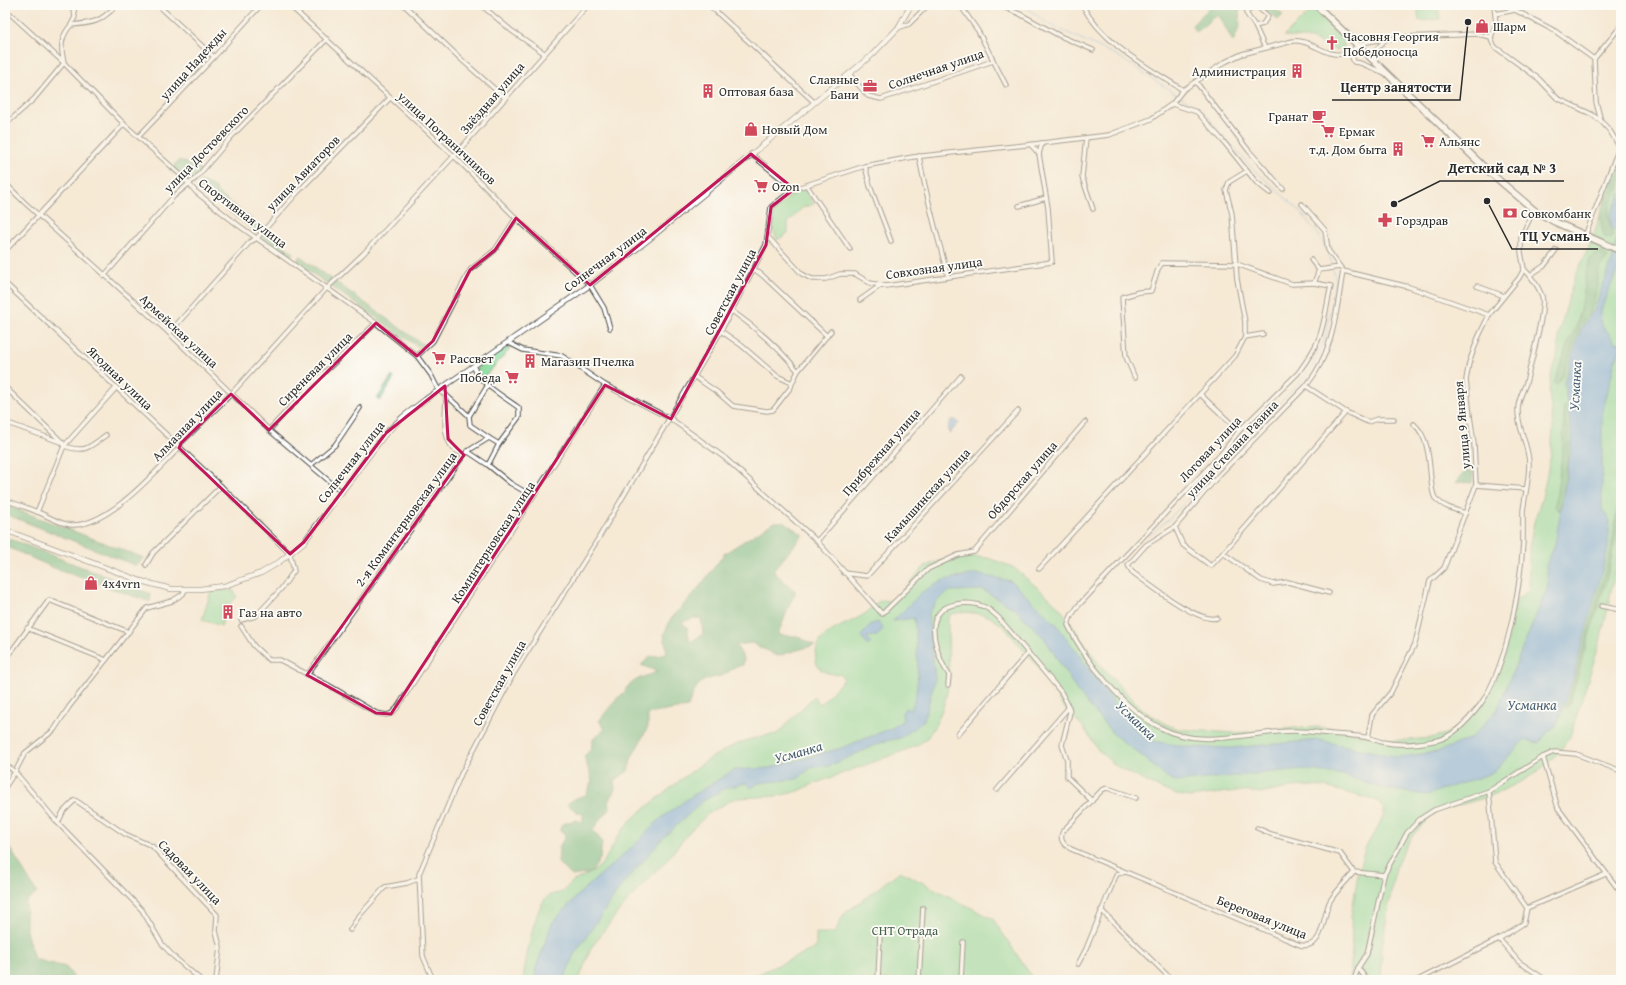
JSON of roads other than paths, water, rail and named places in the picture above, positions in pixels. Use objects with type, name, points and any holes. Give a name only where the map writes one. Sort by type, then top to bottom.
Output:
[{"type":"main road","points":[[1316,5],[1487,170],[1534,210],[1587,238],[1621,251]]},
{"type":"street","points":[[5,125],[34,99],[64,63],[62,42],[66,31],[75,17],[74,10],[68,5]]},
{"type":"street","points":[[71,25],[95,22],[105,17],[117,5]]},
{"type":"street","points":[[158,5],[214,57]]},
{"type":"street","name":"улица Надежды","points":[[139,136],[261,5]]},
{"type":"street","name":"улица Пограничников","points":[[289,5],[454,156],[516,218],[590,286],[604,308],[610,328]]},
{"type":"street","points":[[404,5],[506,99]]},
{"type":"street","points":[[481,5],[512,31],[544,53]]},
{"type":"street","name":"Звёздная улица","points":[[326,289],[363,254],[454,156],[588,5]]},
{"type":"street","points":[[709,5],[814,102]]},
{"type":"street","points":[[716,5],[717,12]]},
{"type":"street","name":"Солнечная улица","points":[[5,530],[141,581],[171,589],[185,590],[224,586],[261,573],[290,554],[304,542],[386,433],[414,408],[590,286],[648,240],[889,39],[898,28],[911,5]]},
{"type":"street","name":"Солнечная улица","points":[[898,28],[909,24],[928,5]]},
{"type":"street","name":"Солнечная улица","points":[[960,5],[978,31],[1006,85]]},
{"type":"street","points":[[998,5],[1020,14],[1060,36],[1093,50]]},
{"type":"street","points":[[1082,5],[1094,24],[1114,45],[1183,90]]},
{"type":"street","points":[[1255,26],[1263,24],[1268,16],[1254,5],[1246,13],[1255,26],[1265,48]]},
{"type":"street","points":[[1494,5],[1496,24],[1491,37],[1495,47],[1538,79],[1557,98],[1591,114],[1601,121],[1610,131],[1619,146],[1587,238]]},
{"type":"street","name":"Спортивная улица","points":[[5,9],[64,63],[124,124],[139,136],[189,184],[232,220],[326,289],[349,303],[417,356],[431,375],[439,390]]},
{"type":"street","points":[[1495,14],[1515,10],[1555,31],[1594,59]]},
{"type":"street","points":[[1601,121],[1596,102],[1594,59],[1621,26]]},
{"type":"street","points":[[1390,75],[1354,62],[1350,52],[1358,45],[1385,40],[1477,34],[1491,37]]},
{"type":"street","name":"улица Достоевского","points":[[104,276],[174,196],[196,178],[232,136],[327,39]]},
{"type":"street","name":"Советская улица","points":[[433,980],[423,956],[418,879],[461,774],[514,672],[593,548],[671,419],[732,311],[766,244],[771,207],[794,189],[865,166],[919,156],[1109,135],[1151,119],[1172,104],[1183,90],[1225,62],[1242,54],[1301,40],[1326,51],[1338,54],[1350,52]]},
{"type":"street","points":[[1374,61],[1374,52],[1385,40]]},
{"type":"street","name":"Солнечная улица","points":[[848,74],[868,96],[881,99],[993,61]]},
{"type":"street","points":[[1196,82],[1249,151],[1283,189]]},
{"type":"street","name":"улица Авиаторов","points":[[169,333],[250,242],[257,238],[296,193],[390,98]]},
{"type":"street","points":[[1172,104],[1197,112],[1256,182],[1270,193]]},
{"type":"street","points":[[5,251],[38,214],[124,124]]},
{"type":"street","points":[[1086,138],[1082,177],[1093,209]]},
{"type":"street","points":[[1019,206],[1046,198],[1039,154],[1042,143]]},
{"type":"street","points":[[1031,144],[1039,154]]},
{"type":"street","points":[[751,154],[794,189]]},
{"type":"street","points":[[919,156],[922,177],[939,237],[948,277]]},
{"type":"street","points":[[865,166],[870,186],[891,240]]},
{"type":"street","points":[[1039,568],[1235,356],[1245,337],[1245,322],[1238,279],[1232,214],[1226,190],[1229,182],[1248,171]]},
{"type":"street","name":"Армейская улица","points":[[5,183],[104,276],[169,333],[269,430],[342,492]]},
{"type":"street","points":[[807,186],[850,249]]},
{"type":"street","name":"Совхозная улица","points":[[768,237],[802,274],[812,279],[826,279],[840,274],[855,274],[870,283],[886,286],[1052,262],[1051,235],[1046,198]]},
{"type":"street","points":[[1302,204],[1325,230],[1328,250],[1344,271],[1402,284],[1489,315]]},
{"type":"street","points":[[1368,738],[1402,745],[1441,740],[1469,719],[1481,703],[1492,684],[1504,652],[1518,588],[1523,542],[1523,510],[1529,462],[1518,419],[1518,406],[1525,384],[1543,309],[1542,296],[1530,275],[1524,269],[1521,252],[1521,237],[1534,210]]},
{"type":"street","points":[[417,356],[432,341],[470,270],[495,250],[516,218]]},
{"type":"street","points":[[1530,275],[1544,266],[1556,250]]},
{"type":"street","points":[[1311,260],[1319,270]]},
{"type":"street","name":"Логовая улица","points":[[1135,378],[1126,357],[1122,297],[1139,292],[1151,291],[1158,269],[1162,263],[1237,264],[1292,284],[1314,283],[1331,286],[1319,337],[1312,353],[1298,373],[1239,431],[1222,453],[1078,606],[1071,616],[1068,625],[1082,650],[1103,677],[1139,714],[1162,729],[1194,739],[1292,731],[1368,738]]},
{"type":"street","points":[[1319,270],[1340,266]]},
{"type":"street","points":[[754,269],[827,336]]},
{"type":"street","name":"улица 9 Января","points":[[1368,738],[1372,715],[1391,692],[1415,644],[1430,581],[1444,568],[1476,485],[1474,444],[1466,380],[1469,363],[1478,338],[1489,315],[1519,278],[1524,269]]},
{"type":"street","points":[[1314,283],[1319,270]]},
{"type":"street","name":"улица Степана Разина","points":[[1217,618],[1211,620],[1195,614],[1172,601],[1132,572],[1128,565],[1146,545],[1175,527],[1220,476],[1317,373],[1332,337],[1344,271]]},
{"type":"street","name":"Ягодная улица","points":[[5,283],[221,486],[290,554]]},
{"type":"street","points":[[870,283],[870,293]]},
{"type":"street","points":[[860,300],[881,285]]},
{"type":"street","points":[[1477,286],[1504,296]]},
{"type":"street","name":"Алмазная улица","points":[[5,500],[70,525],[91,521],[101,517],[147,482],[181,444],[231,394],[326,289]]},
{"type":"street","points":[[732,311],[746,321],[785,356],[798,371]]},
{"type":"street","name":"Сиреневая улица","points":[[269,430],[311,385],[376,323]]},
{"type":"street","points":[[721,331],[741,344],[777,376],[792,383]]},
{"type":"street","points":[[695,376],[733,406],[767,411],[773,410],[791,387],[798,371],[831,331]]},
{"type":"street","points":[[1245,337],[1263,334]]},
{"type":"street","points":[[509,342],[523,350],[562,356],[605,385],[671,419],[726,458],[817,540],[844,573]]},
{"type":"street","points":[[474,367],[477,375],[519,408],[519,417],[499,444],[488,465]]},
{"type":"street","name":"Прибрежная улица","points":[[817,540],[961,376]]},
{"type":"street","points":[[488,385],[469,416],[470,425],[499,444]]},
{"type":"street","name":"Коминтерновская улица","points":[[307,675],[328,685],[376,713],[386,715],[391,714],[397,708],[605,385]]},
{"type":"street","points":[[1306,386],[1346,412],[1368,422],[1377,419],[1394,419]]},
{"type":"street","points":[[5,387],[64,444]]},
{"type":"street","points":[[37,512],[64,444],[116,388]]},
{"type":"street","points":[[439,390],[469,416]]},
{"type":"street","points":[[1200,394],[1239,431]]},
{"type":"street","points":[[446,395],[446,423],[448,439],[453,447],[464,455]]},
{"type":"street","points":[[311,465],[335,445],[360,408]]},
{"type":"street","name":"Камышинская улица","points":[[844,573],[867,576],[1018,411]]},
{"type":"street","points":[[1175,527],[1183,545],[1211,566],[1346,412]]},
{"type":"street","points":[[5,422],[77,450],[84,450],[106,435]]},
{"type":"street","name":"Обдорская улица","points":[[844,573],[882,614],[928,569],[958,555],[974,552],[1085,422]]},
{"type":"street","points":[[1414,424],[1419,429],[1428,450],[1432,488],[1435,498],[1451,510],[1466,513]]},
{"type":"street","name":"2-я Коминтерновская улица","points":[[307,675],[467,451],[489,438]]},
{"type":"street","points":[[467,451],[488,465],[510,483],[527,493],[537,492]]},
{"type":"street","points":[[1476,485],[1526,489]]},
{"type":"street","points":[[146,565],[153,553],[221,486]]},
{"type":"street","points":[[1223,553],[1261,580],[1273,584],[1288,582],[1330,593]]},
{"type":"street","points":[[241,620],[256,616],[281,589],[294,571],[290,554]]},
{"type":"street","points":[[5,787],[25,753],[54,730],[69,707],[147,608],[172,601],[183,594],[185,590]]},
{"type":"street","points":[[5,660],[49,600],[129,632]]},
{"type":"street","points":[[948,685],[949,675],[944,668],[938,653],[934,624],[937,616],[951,605],[977,604],[988,609],[998,617],[1061,692],[1069,707],[1069,716],[1062,746],[1066,760],[1067,777],[1092,801]]},
{"type":"street","points":[[1601,606],[1621,610]]},
{"type":"street","points":[[241,626],[254,646],[269,660],[280,660],[307,675]]},
{"type":"street","points":[[27,628],[106,660]]},
{"type":"street","points":[[958,734],[1028,652]]},
{"type":"street","points":[[997,790],[1069,707]]},
{"type":"street","points":[[1354,980],[1358,968],[1367,954],[1384,875],[1407,833],[1420,819],[1434,810],[1489,791],[1543,757],[1554,752],[1576,754],[1621,771]]},
{"type":"street","points":[[1543,757],[1558,808],[1606,874],[1620,890]]},
{"type":"street","points":[[5,764],[15,772],[58,823],[142,910],[162,944],[174,957],[201,980]]},
{"type":"street","points":[[1126,872],[1071,849],[1065,845],[1060,836],[1102,790],[1107,788],[1136,798]]},
{"type":"street","points":[[1418,980],[1499,939],[1524,923],[1527,908],[1495,862],[1489,791]]},
{"type":"street","name":"Садовая улица","points":[[58,823],[63,812],[75,800],[125,834],[152,846],[217,915],[216,931],[220,947],[216,980]]},
{"type":"street","points":[[1257,828],[1271,834],[1340,853],[1354,872],[1384,875]]},
{"type":"street","points":[[1078,964],[1086,949],[1117,874],[1126,872]]},
{"type":"street","name":"Береговая улица","points":[[1126,872],[1307,946],[1313,944],[1317,940],[1326,918],[1330,902],[1354,872]]},
{"type":"street","points":[[1527,908],[1606,874]]},
{"type":"street","points":[[350,930],[359,916],[385,887],[407,883],[418,879]]},
{"type":"street","points":[[919,980],[923,908]]},
{"type":"street","points":[[1101,910],[1172,980]]},
{"type":"street","points":[[878,980],[880,935]]},
{"type":"street","points":[[1499,939],[1519,962],[1546,980]]},
{"type":"street","points":[[961,980],[963,942]]},
{"type":"street","points":[[1358,968],[1367,980]]},
{"type":"water","name":"Усманка","points":[[1621,193],[1621,263],[1606,296],[1601,311],[1600,322],[1616,343],[1621,342],[1621,349],[1615,361],[1602,415],[1602,509],[1610,521],[1608,549],[1573,678],[1557,725],[1547,733],[1539,743],[1524,740],[1493,773],[1426,795],[1380,788],[1344,775],[1303,769],[1176,782],[1163,775],[1147,760],[1113,734],[1077,691],[1045,639],[1015,609],[983,590],[949,591],[937,601],[928,614],[935,679],[924,720],[901,738],[885,741],[829,766],[812,767],[797,779],[758,783],[752,788],[746,783],[726,788],[703,801],[664,837],[622,885],[573,956],[564,980],[536,980],[535,971],[552,923],[581,892],[632,847],[660,819],[693,795],[734,770],[769,768],[841,748],[892,728],[903,720],[902,712],[906,708],[910,710],[914,702],[918,679],[914,618],[893,621],[922,592],[944,580],[975,574],[1011,581],[1056,624],[1129,723],[1147,740],[1188,747],[1231,748],[1318,740],[1398,757],[1437,752],[1471,738],[1497,710],[1548,586],[1546,566],[1555,544],[1572,442],[1564,382],[1581,328],[1594,310],[1613,258],[1618,233],[1611,228],[1610,215]]},
{"type":"water","points":[[951,420],[956,420],[959,423],[950,433],[947,430]]},
{"type":"water","points":[[879,622],[883,629],[877,636],[867,637],[871,643],[868,646],[861,636],[871,624]]},
{"type":"waterway","points":[[1023,5],[1048,24],[1116,55],[1176,94]]},
{"type":"waterway","points":[[1181,97],[1202,111],[1250,166],[1299,210],[1320,237],[1332,263]]},
{"type":"waterway","points":[[1150,535],[1170,518],[1311,370],[1326,335],[1336,280],[1333,270]]},
{"type":"place","name":"Центр занятости","points":[[1468,22]]},
{"type":"place","name":"Шарм","points":[[1482,26]]},
{"type":"place","name":"Часовня Георгия Победоносца","points":[[1332,43]]},
{"type":"place","name":"Администрация","points":[[1297,71]]},
{"type":"place","name":"Славные Бани","points":[[870,86]]},
{"type":"place","name":"Оптовая база","points":[[708,91]]},
{"type":"place","name":"Гранат","points":[[1319,116]]},
{"type":"place","name":"Новый Дом","points":[[751,129]]},
{"type":"place","name":"Ермак","points":[[1328,131]]},
{"type":"place","name":"Альянс","points":[[1428,141]]},
{"type":"place","name":"т.д. Дом быта","points":[[1398,149]]},
{"type":"place","name":"Ozon","points":[[761,186]]},
{"type":"place","name":"ТЦ Усмань","points":[[1487,201]]},
{"type":"place","name":"Детский сад № 3","points":[[1394,204]]},
{"type":"place","name":"Совкомбанк","points":[[1510,213]]},
{"type":"place","name":"Горздрав","points":[[1385,220]]},
{"type":"place","name":"Рассвет","points":[[439,358]]},
{"type":"place","name":"Магазин Пчелка","points":[[530,361]]},
{"type":"place","name":"Победа","points":[[512,377]]},
{"type":"place","name":"4x4vrn","points":[[91,583]]},
{"type":"place","name":"Газ на авто","points":[[228,612]]},
{"type":"park label","name":"СНТ Отрада","points":[[905,930]]}]
